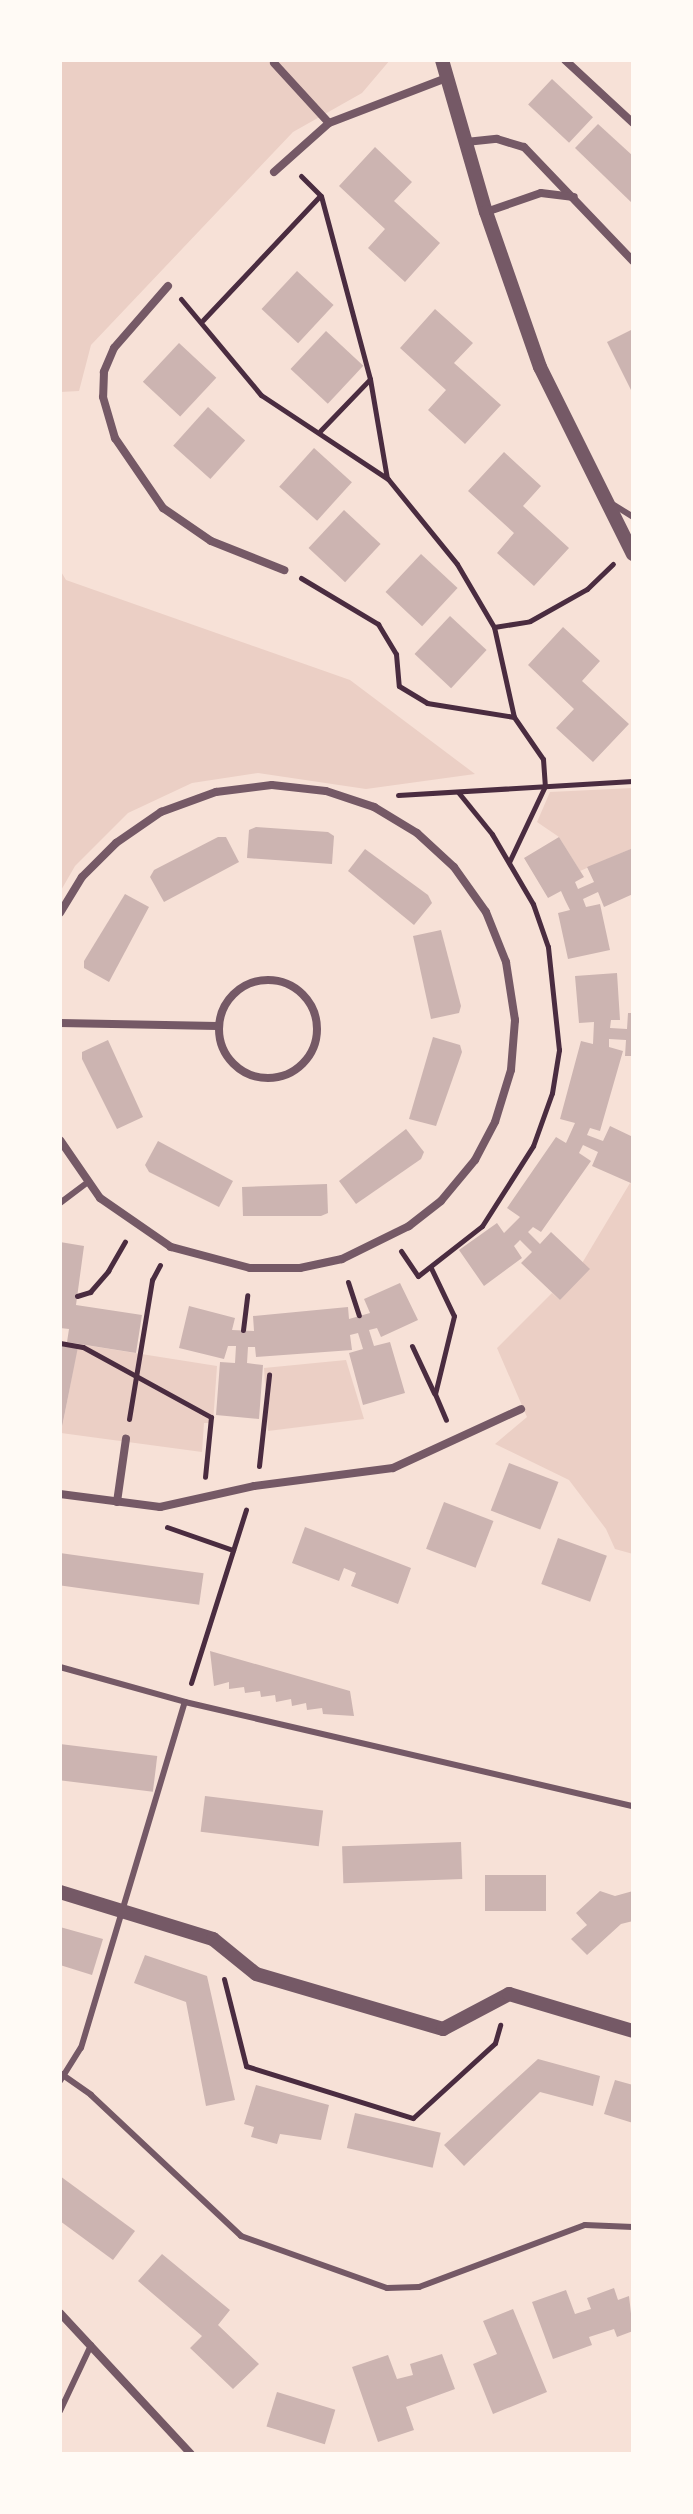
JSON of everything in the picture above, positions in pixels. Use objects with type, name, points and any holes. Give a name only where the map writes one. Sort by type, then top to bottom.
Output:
[{"type":"street","points":[[442,60],[486,212],[540,367],[633,554]]},
{"type":"street","points":[[565,60],[633,123]]},
{"type":"street","points":[[274,63],[329,123]]},
{"type":"street","points":[[274,172],[329,123],[446,78]]},
{"type":"street","points":[[466,142],[497,139],[524,147],[633,261]]},
{"type":"street","points":[[486,212],[541,193],[575,197]]},
{"type":"street","points":[[168,286],[114,348],[104,372],[103,397],[115,438],[163,508],[211,541],[284,570]]},
{"type":"street","points":[[60,913],[82,877],[116,843],[161,812],[216,792],[272,785],[326,791],[374,807],[417,833],[454,867],[486,912],[506,962],[515,1020],[511,1070],[495,1122],[475,1160],[441,1201],[391,1238],[342,1259],[300,1268],[226,1264],[171,1247],[133,1225],[87,1183],[60,1140]]},
{"type":"street","points":[[278,979],[303,992],[316,1013],[317,1041],[307,1062],[287,1076],[262,1079],[237,1069],[221,1047],[217,1026],[227,999],[250,982],[278,979]]},
{"type":"street","points":[[60,1023],[217,1026]]},
{"type":"street","points":[[60,1494],[160,1507],[254,1486],[393,1468],[521,1409]]},
{"type":"street","points":[[117,1502],[126,1439]]},
{"type":"street","points":[[60,1892],[213,1939],[256,1974],[443,2029],[509,1994],[633,2031]]},
{"type":"street","points":[[60,2313],[92,2342],[191,2454]]},
{"type":"lane","points":[[607,501],[633,517]]},
{"type":"lane","points":[[60,1203],[87,1183]]},
{"type":"lane","points":[[60,1667],[185,1702],[633,1806]]},
{"type":"lane","points":[[185,1702],[81,2048],[61,2076],[241,2236],[387,2288],[419,2287],[585,2225],[633,2227]]},
{"type":"lane","points":[[60,2411],[92,2342]]},
{"type":"path","points":[[286,161],[321,196],[370,379],[388,479]]},
{"type":"path","points":[[203,320],[321,196]]},
{"type":"path","points":[[168,286],[203,320],[261,395],[320,431],[388,479],[457,564],[494,627],[514,717],[543,759],[545,786],[509,862]]},
{"type":"path","points":[[320,431],[370,379]]},
{"type":"path","points":[[284,570],[340,597],[378,624],[396,654],[399,686],[427,703],[514,717]]},
{"type":"path","points":[[494,627],[530,621],[603,575]]},
{"type":"path","points":[[374,807],[393,795],[633,781]]},
{"type":"path","points":[[77,1296],[90,1292],[118,1259]]},
{"type":"path","points":[[431,1268],[454,1316],[435,1394]]},
{"type":"path","points":[[131,1410],[152,1280]]},
{"type":"path","points":[[348,1282],[359,1315]]},
{"type":"path","points":[[243,1330],[247,1295]]},
{"type":"path","points":[[60,1343],[83,1347],[211,1417],[207,1465]]},
{"type":"path","points":[[412,1346],[455,1439]]},
{"type":"path","points":[[262,1455],[269,1375]]},
{"type":"path","points":[[185,1702],[250,1498]]},
{"type":"path","points":[[168,1530],[233,1550]]},
{"type":"path","points":[[227,1951],[222,1973],[246,2066],[413,2118],[495,2043],[509,1994]]},
{"type":"shaded area","points":[[60,60],[390,60],[362,93],[293,132],[91,345],[79,391],[60,392]]},
{"type":"shaded area","points":[[60,570],[66,580],[350,680],[475,774],[366,789],[258,773],[192,783],[128,813],[75,866],[60,892]]},
{"type":"shaded area","points":[[633,788],[633,848],[580,871],[559,837],[537,822],[550,792]]},
{"type":"shaded area","points":[[630,1183],[633,1184],[633,1554],[615,1549],[606,1529],[569,1480],[495,1444],[527,1417],[497,1348],[552,1293],[560,1300]]},
{"type":"shaded area","points":[[78,1344],[217,1366],[213,1423],[204,1423],[202,1452],[61,1433]]},
{"type":"shaded area","points":[[346,1360],[364,1419],[268,1431],[264,1368]]},
{"type":"building","points":[[552,79],[593,117],[569,143],[528,105]]},
{"type":"building","points":[[598,124],[633,156],[633,204],[575,148]]},
{"type":"building","points":[[375,147],[412,182],[394,201],[440,243],[405,282],[368,248],[385,229],[339,186]]},
{"type":"building","points":[[297,271],[334,305],[298,343],[262,309]]},
{"type":"building","points":[[435,309],[473,343],[454,363],[501,405],[465,444],[428,410],[446,390],[400,348]]},
{"type":"building","points":[[633,329],[633,394],[607,342]]},
{"type":"building","points":[[326,331],[363,366],[328,404],[291,369]]},
{"type":"building","points":[[179,343],[216,378],[180,417],[143,382]]},
{"type":"building","points":[[208,407],[245,440],[210,479],[173,446]]},
{"type":"building","points":[[314,448],[352,482],[317,521],[279,487]]},
{"type":"building","points":[[504,452],[541,486],[523,506],[569,548],[534,586],[497,553],[514,533],[468,491]]},
{"type":"building","points":[[344,510],[381,544],[345,582],[309,548]]},
{"type":"building","points":[[421,554],[458,588],[422,626],[386,592]]},
{"type":"building","points":[[450,616],[487,650],[451,688],[415,654]]},
{"type":"building","points":[[563,627],[600,661],[582,681],[629,724],[593,762],[556,728],[574,709],[528,665]]},
{"type":"building","points":[[256,827],[328,832],[334,836],[332,864],[247,858],[249,830]]},
{"type":"building","points":[[218,837],[226,837],[239,862],[164,902],[150,877],[154,870]]},
{"type":"building","points":[[559,837],[584,877],[575,882],[578,889],[594,882],[587,867],[633,848],[633,894],[604,907],[598,892],[583,899],[586,907],[600,904],[610,950],[568,959],[558,913],[570,910],[561,891],[548,898],[524,858]]},
{"type":"building","points":[[365,849],[428,895],[432,903],[414,925],[348,871]]},
{"type":"building","points":[[125,894],[149,907],[109,982],[84,968],[84,961]]},
{"type":"building","points":[[441,930],[461,1006],[459,1013],[431,1019],[413,936]]},
{"type":"building","points":[[617,973],[620,1020],[611,1020],[610,1028],[627,1029],[628,1013],[633,1013],[633,1056],[625,1056],[626,1040],[609,1039],[609,1047],[623,1051],[600,1131],[590,1128],[587,1135],[603,1141],[610,1126],[633,1137],[633,1184],[592,1166],[598,1152],[583,1145],[579,1153],[591,1161],[541,1232],[533,1227],[528,1232],[540,1244],[551,1232],[590,1269],[560,1300],[521,1263],[532,1252],[520,1240],[514,1246],[522,1258],[484,1286],[459,1250],[497,1223],[504,1233],[520,1217],[507,1208],[556,1137],[566,1143],[575,1123],[560,1119],[581,1041],[593,1044],[594,1022],[579,1023],[575,976]]},
{"type":"building","points":[[433,1037],[460,1045],[462,1052],[436,1126],[409,1119]]},
{"type":"building","points":[[108,1040],[143,1117],[117,1129],[82,1059],[82,1052]]},
{"type":"building","points":[[406,1129],[424,1152],[421,1159],[356,1204],[339,1181]]},
{"type":"building","points":[[158,1141],[233,1181],[219,1207],[149,1172],[145,1165]]},
{"type":"building","points":[[327,1184],[328,1213],[321,1216],[243,1216],[242,1187]]},
{"type":"building","points":[[60,1242],[84,1246],[76,1305],[142,1315],[136,1353],[67,1342],[69,1329],[60,1328]]},
{"type":"building","points":[[400,1283],[418,1320],[381,1337],[377,1328],[369,1330],[374,1346],[390,1342],[405,1393],[363,1405],[349,1353],[363,1349],[358,1333],[350,1335],[352,1350],[256,1357],[255,1347],[248,1347],[247,1363],[263,1365],[259,1419],[216,1415],[220,1362],[235,1363],[236,1346],[228,1346],[224,1359],[179,1348],[189,1306],[235,1318],[232,1330],[254,1331],[253,1316],[348,1307],[349,1319],[370,1313],[364,1299]]},
{"type":"building","points":[[60,1344],[78,1347],[62,1427],[60,1427]]},
{"type":"building","points":[[509,1463],[558,1482],[540,1530],[491,1511]]},
{"type":"building","points":[[444,1502],[493,1521],[476,1568],[426,1549]]},
{"type":"building","points":[[305,1527],[411,1568],[398,1604],[351,1586],[356,1573],[344,1568],[339,1581],[292,1563]]},
{"type":"building","points":[[558,1538],[607,1556],[590,1602],[541,1584]]},
{"type":"building","points":[[60,1553],[204,1573],[199,1605],[60,1585]]},
{"type":"building","points":[[210,1651],[350,1691],[354,1716],[323,1714],[322,1708],[307,1710],[306,1703],[292,1706],[291,1699],[276,1702],[275,1695],[261,1697],[260,1691],[245,1693],[244,1687],[229,1689],[229,1682],[214,1686]]},
{"type":"building","points":[[60,1744],[157,1756],[153,1792],[60,1780]]},
{"type":"building","points":[[205,1796],[323,1811],[319,1846],[201,1832]]},
{"type":"building","points":[[461,1842],[462,1879],[343,1883],[342,1846]]},
{"type":"building","points":[[485,1875],[546,1875],[546,1911],[485,1911]]},
{"type":"building","points":[[600,1891],[615,1896],[633,1891],[633,1921],[621,1924],[587,1955],[571,1939],[587,1925],[576,1913]]},
{"type":"building","points":[[60,1927],[103,1939],[92,1975],[60,1965]]},
{"type":"building","points":[[145,1955],[207,1976],[235,2100],[206,2106],[186,2002],[134,1983]]},
{"type":"building","points":[[538,2059],[600,2076],[593,2106],[540,2092],[464,2166],[444,2145]]},
{"type":"building","points":[[615,2080],[633,2085],[633,2123],[604,2114]]},
{"type":"building","points":[[256,2085],[329,2105],[321,2140],[280,2134],[277,2144],[251,2137],[254,2127],[244,2124]]},
{"type":"building","points":[[355,2113],[441,2133],[433,2168],[347,2148]]},
{"type":"building","points":[[60,2176],[135,2231],[113,2260],[60,2221]]},
{"type":"building","points":[[162,2254],[230,2310],[218,2325],[259,2364],[233,2389],[190,2348],[202,2336],[138,2281]]},
{"type":"building","points":[[614,2288],[618,2300],[629,2296],[633,2331],[617,2337],[614,2329],[589,2337],[592,2345],[553,2359],[532,2302],[566,2290],[575,2314],[591,2309],[587,2298]]},
{"type":"building","points":[[513,2309],[547,2392],[493,2414],[473,2364],[497,2354],[483,2321]]},
{"type":"building","points":[[442,2354],[455,2389],[406,2407],[414,2430],[378,2442],[352,2367],[388,2355],[397,2379],[413,2375],[410,2364]]},
{"type":"building","points":[[277,2392],[335,2410],[325,2444],[266,2426]]}]
